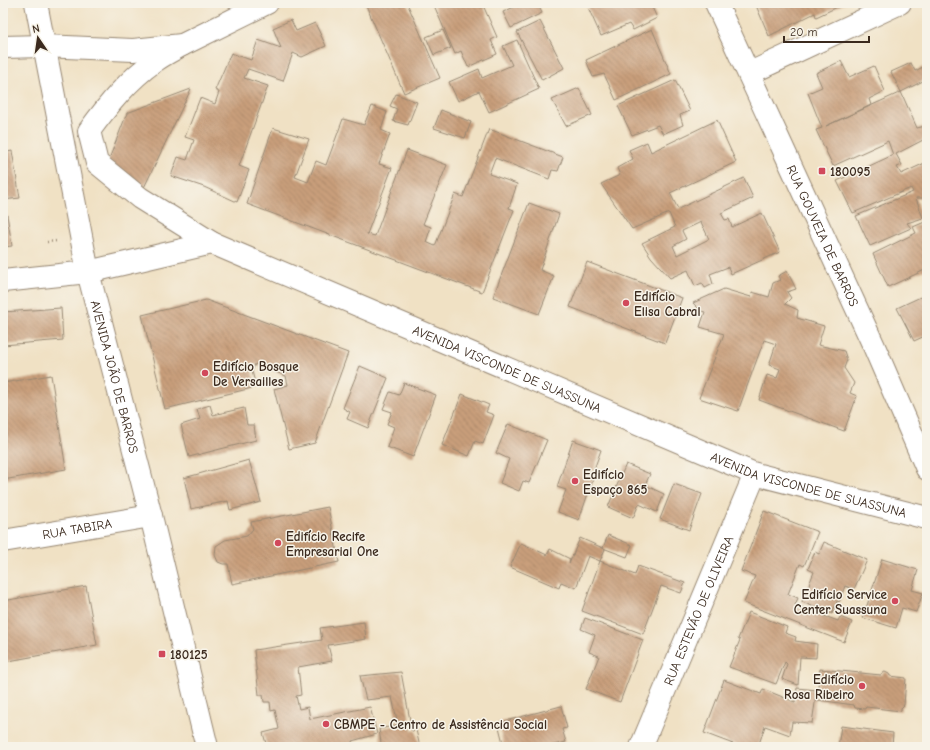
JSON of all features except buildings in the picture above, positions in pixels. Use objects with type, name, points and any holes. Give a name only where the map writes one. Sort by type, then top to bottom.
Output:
[{"type":"main road","name":"AVENIDA JOÃO DE BARROS","points":[[36,3],[88,272],[151,516],[207,747]]},
{"type":"main road","points":[[3,47],[44,46],[133,50],[182,45],[267,3]]},
{"type":"main road","name":"RUA GOUVEIA DE BARROS","points":[[716,3],[750,73],[873,344],[927,469]]},
{"type":"main road","points":[[750,73],[900,3]]},
{"type":"main road","name":"AVENIDA VISCONDE DE SUASSUNA","points":[[182,45],[155,61],[131,81],[108,104],[88,131],[97,163],[140,198],[212,243],[755,474],[927,518]]},
{"type":"main road","points":[[3,281],[88,272],[212,243]]},
{"type":"main road","name":"RUA ESTEVÃO DE OLIVEIRA","points":[[641,747],[755,474]]},
{"type":"main road","name":"RUA TABIRA","points":[[3,541],[151,516]]},
{"type":"path","points":[[47,242],[59,240]]},
{"type":"place","name":"180095","points":[[822,171]]},
{"type":"place","name":"Edifício Elisa Cabral","points":[[626,303]]},
{"type":"place","name":"Edifício Bosque De Versailles","points":[[205,373]]},
{"type":"place","name":"Edifício Espaço 865","points":[[575,481]]},
{"type":"place","name":"Edifício Recife Empresarial One","points":[[278,543]]},
{"type":"place","name":"Edifício Service Center Suassuna","points":[[895,601]]},
{"type":"place","name":"180125","points":[[162,654]]},
{"type":"place","name":"Edifício Rosa Ribeiro","points":[[862,686]]},
{"type":"place","name":"CBMPE - Centro de Assistência Social","points":[[326,724]]}]
